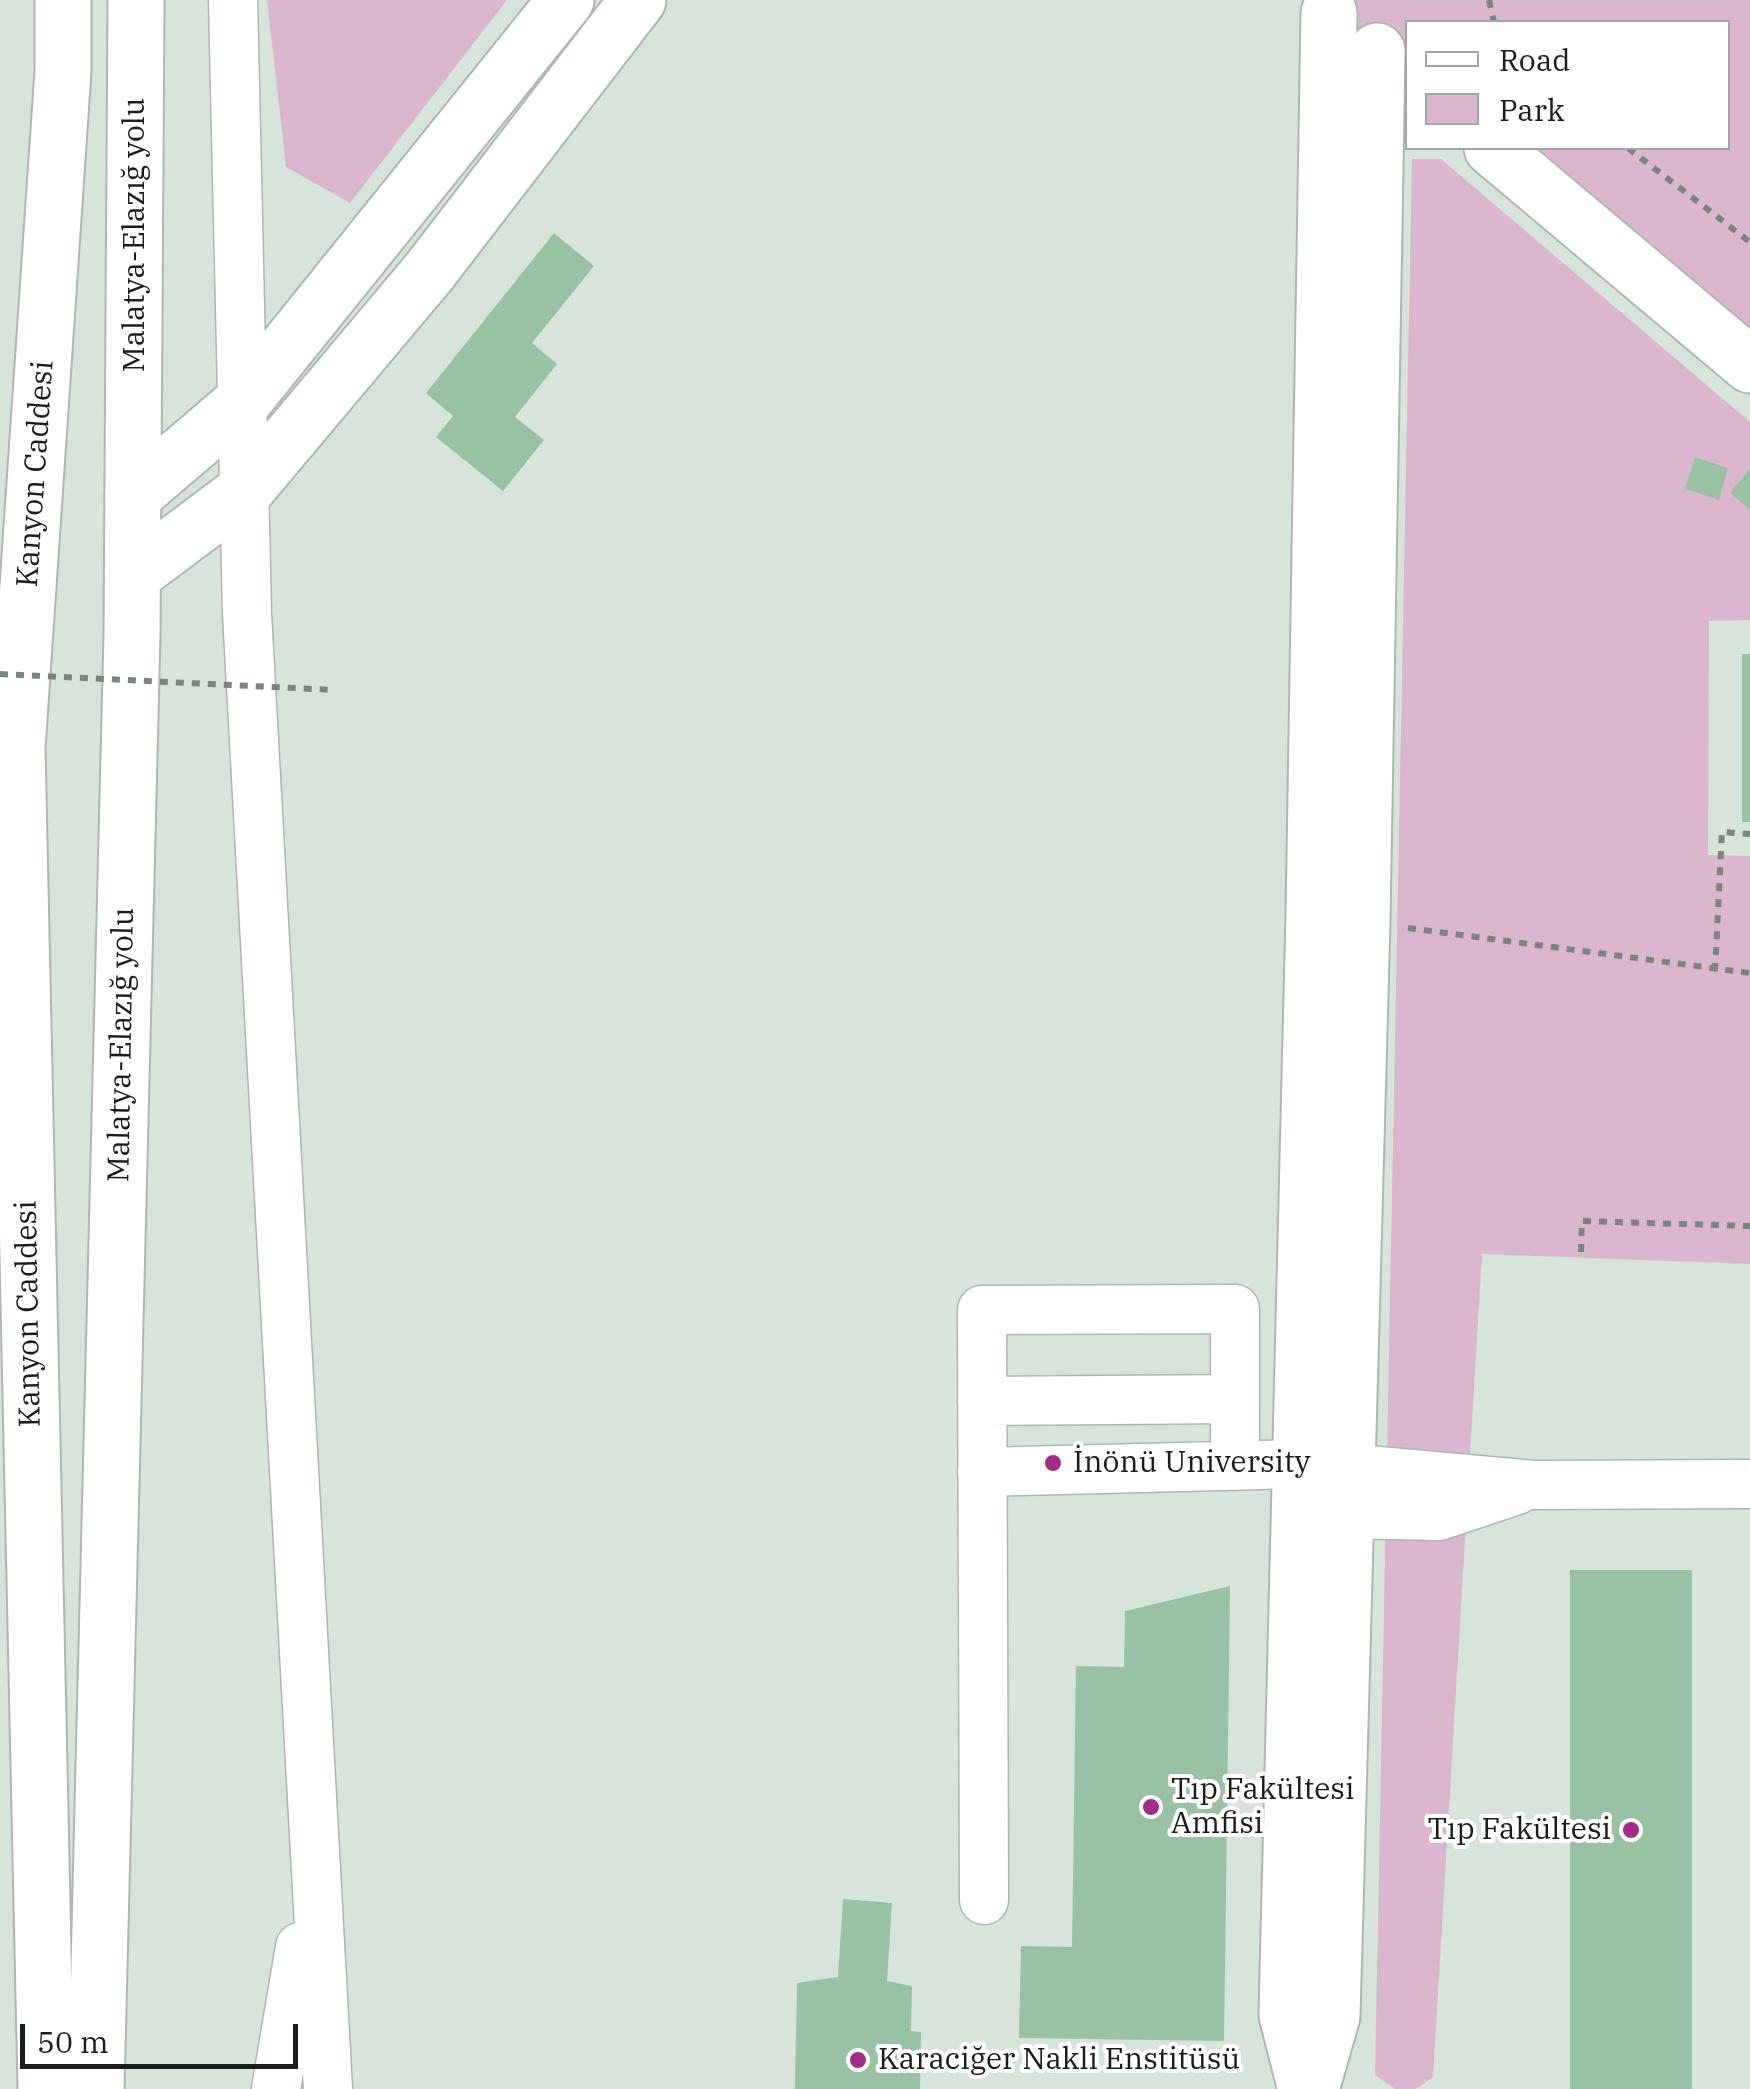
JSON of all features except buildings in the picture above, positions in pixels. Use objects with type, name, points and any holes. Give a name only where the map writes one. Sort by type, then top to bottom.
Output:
[{"type":"main road","name":"Kanyon Caddesi","points":[[46,2089],[18,748],[63,71],[63,0]]},
{"type":"main road","name":"Malatya-Elazığ yolu","points":[[96,2089],[132,575],[136,0]]},
{"type":"main road","points":[[133,496],[242,402],[566,0]]},
{"type":"main road","points":[[132,575],[245,491],[429,272],[638,0]]},
{"type":"main road","points":[[1321,6],[1392,64],[1362,922],[1331,1481]]},
{"type":"main road","points":[[1308,2089],[1332,2016],[1321,6]]},
{"type":"main road","points":[[1494,150],[1750,365]]},
{"type":"street","points":[[233,0],[250,672],[328,2089]]},
{"type":"street","points":[[984,1900],[982,1310],[1235,1309],[1235,1466]]},
{"type":"street","points":[[982,1401],[1235,1399]]},
{"type":"street","points":[[982,1472],[1235,1466],[1331,1481],[1439,1516],[1534,1485],[1750,1484]]},
{"type":"street","points":[[276,2089],[315,1860]]},
{"type":"path","points":[[1631,150],[1750,242]]},
{"type":"path","points":[[0,674],[335,690]]},
{"type":"path","points":[[1715,971],[1722,832],[1750,834]]},
{"type":"path","points":[[1362,922],[1750,973]]},
{"type":"path","points":[[1580,1252],[1582,1221],[1750,1226]]},
{"type":"green space","points":[[267,0],[507,0],[350,203],[286,167]]},
{"type":"green space","points":[[1323,0],[1750,0],[1750,382],[1490,150],[1730,150],[1730,20],[1405,20],[1405,73]]},
{"type":"green space","points":[[1412,159],[1441,159],[1750,422],[1750,620],[1709,621],[1708,855],[1750,856],[1750,1264],[1482,1254],[1433,2077],[1416,2089],[1395,2089],[1375,2075]]},
{"type":"place","name":"İnönü University","points":[[1053,1463]]},
{"type":"place","name":"Tıp Fakültesi Amfisi","points":[[1151,1807]]},
{"type":"place","name":"Tıp Fakültesi","points":[[1631,1830]]},
{"type":"place","name":"Karaciğer Nakli Enstitüsü","points":[[858,2060]]}]
